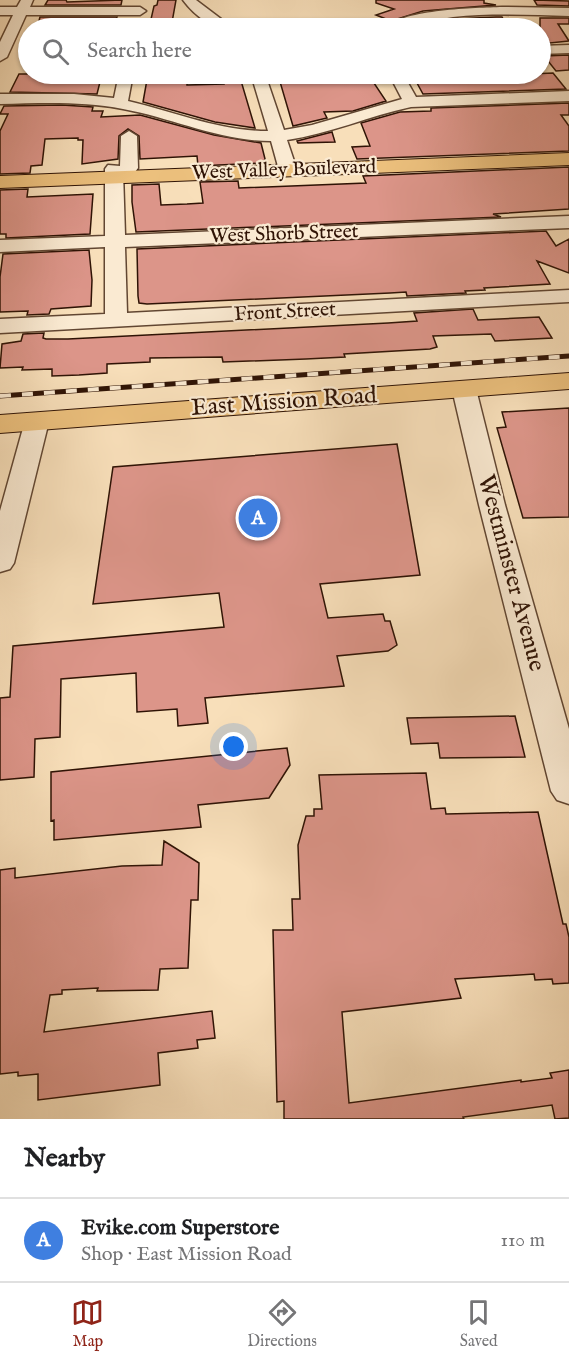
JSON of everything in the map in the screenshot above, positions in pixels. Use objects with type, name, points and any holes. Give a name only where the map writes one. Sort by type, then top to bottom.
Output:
[{"type":"main road","name":"West Valley Boulevard","points":[[286,166],[567,154]]},
{"type":"main road","name":"West Valley Boulevard","points":[[0,173],[509,161],[567,154]]},
{"type":"main road","name":"West Valley Boulevard","points":[[0,182],[120,171]]},
{"type":"main road","name":"East Mission Road","points":[[0,424],[569,381]]},
{"type":"street","points":[[189,0],[198,10],[210,18]]},
{"type":"street","points":[[0,57],[24,5]]},
{"type":"street","points":[[0,11],[24,5],[141,5]]},
{"type":"street","points":[[432,18],[455,14],[569,12]]},
{"type":"street","points":[[551,50],[569,49]]},
{"type":"street","points":[[120,104],[124,84]]},
{"type":"street","points":[[261,84],[286,166]]},
{"type":"street","points":[[401,84],[411,102]]},
{"type":"street","points":[[0,99],[86,99],[120,104],[225,131],[257,136],[299,134],[373,110],[411,102],[569,96]]},
{"type":"street","points":[[116,321],[120,171],[129,136]]},
{"type":"street","name":"West Shorb Street","points":[[0,246],[569,222]]},
{"type":"street","name":"Front Street","points":[[0,327],[569,296]]},
{"type":"street","name":"Westminster Avenue","points":[[464,389],[499,533],[569,791]]},
{"type":"street","points":[[0,563],[37,421]]},
{"type":"building","points":[[48,0],[66,0],[67,2],[122,0],[121,5],[45,5]]},
{"type":"building","points":[[158,0],[176,0],[173,18],[151,18],[154,6],[157,5]]},
{"type":"building","points":[[376,0],[484,0],[484,3],[496,5],[423,11],[401,18],[384,18],[376,15],[394,9],[376,3]]},
{"type":"building","points":[[534,0],[569,1],[569,6],[537,5]]},
{"type":"building","points":[[40,17],[117,17],[117,18]]},
{"type":"building","points":[[551,18],[569,18],[569,24],[558,24],[569,41],[551,43]]},
{"type":"building","points":[[569,55],[569,70],[556,71],[551,65],[551,56]]},
{"type":"building","points":[[551,73],[566,89],[423,94],[418,84],[551,84]]},
{"type":"building","points":[[18,76],[18,84],[100,84],[97,94],[10,92]]},
{"type":"building","points":[[146,84],[242,84],[255,128],[215,122],[143,102]]},
{"type":"building","points":[[281,84],[375,84],[386,101],[353,111],[324,112],[327,118],[293,126]]},
{"type":"building","points":[[569,103],[569,115],[561,115],[569,126],[569,151],[357,159],[352,147],[370,146],[361,123],[400,112],[431,111],[431,108]]},
{"type":"building","points":[[4,106],[93,107],[92,111],[103,111],[101,117],[140,115],[214,135],[261,143],[265,159],[263,163],[198,166],[197,156],[140,159],[139,136],[128,129],[119,136],[118,159],[82,164],[83,140],[78,140],[78,138],[45,139],[42,165],[31,166],[30,173],[0,174],[0,131],[8,114],[0,114]]},
{"type":"building","points":[[332,132],[335,142],[298,143],[297,141]]},
{"type":"building","points":[[569,167],[569,209],[493,214],[501,217],[136,232],[132,202],[132,185],[159,184],[161,205],[187,204],[203,203],[200,182],[238,181],[239,188],[366,183],[363,176]]},
{"type":"building","points":[[28,189],[27,197],[93,194],[90,234],[6,238],[6,234],[0,234],[0,190]]},
{"type":"building","points":[[546,231],[556,246],[569,239],[569,273],[537,261],[550,284],[484,288],[485,290],[465,291],[466,293],[407,296],[406,292],[139,303],[137,249]]},
{"type":"building","points":[[89,250],[92,280],[91,306],[51,309],[49,314],[27,315],[28,311],[0,312],[0,277],[3,254]]},
{"type":"building","points":[[473,309],[478,320],[539,317],[552,338],[495,341],[491,334],[433,336],[437,347],[430,349],[344,354],[345,357],[306,359],[223,362],[222,357],[150,358],[150,362],[107,364],[107,373],[79,375],[52,376],[52,369],[0,368],[2,344],[21,341],[23,334],[44,333],[43,338],[46,339],[68,339],[388,323],[417,321],[414,313]]},
{"type":"building","points":[[569,408],[569,517],[523,518],[497,428],[506,427],[502,412]]},
{"type":"building","points":[[397,444],[420,575],[320,584],[328,618],[383,614],[385,621],[390,621],[397,645],[388,651],[337,656],[344,686],[205,698],[208,723],[178,726],[177,709],[137,712],[136,673],[61,679],[60,737],[35,739],[34,777],[0,780],[0,698],[10,697],[13,646],[224,627],[219,593],[93,604],[113,467]]},
{"type":"building","points":[[515,716],[525,757],[440,758],[438,743],[411,744],[407,718]]},
{"type":"building","points":[[287,748],[290,765],[269,798],[198,805],[201,827],[54,840],[54,820],[51,821],[51,772]]},
{"type":"building","points":[[426,773],[431,809],[445,808],[446,814],[538,812],[563,924],[566,924],[569,937],[569,983],[553,984],[552,979],[535,980],[534,974],[455,979],[461,998],[342,1012],[349,1103],[521,1080],[521,1082],[552,1078],[550,1073],[569,1070],[569,1118],[555,1119],[552,1105],[463,1117],[464,1119],[284,1119],[284,1101],[277,1102],[273,930],[293,930],[292,899],[300,899],[298,845],[306,816],[314,816],[314,809],[322,809],[319,775]]},
{"type":"building","points":[[164,841],[199,863],[198,900],[191,900],[188,968],[160,969],[158,990],[97,991],[98,988],[62,990],[62,994],[50,995],[44,1032],[212,1011],[215,1038],[197,1040],[198,1048],[158,1053],[160,1085],[38,1100],[38,1074],[18,1076],[18,1072],[0,1074],[0,870],[15,868],[15,878],[122,866],[162,865]]},
{"type":"railway","points":[[0,396],[569,356]]},
{"type":"place","name":"Evike.com Superstore","points":[[258,518]]}]
